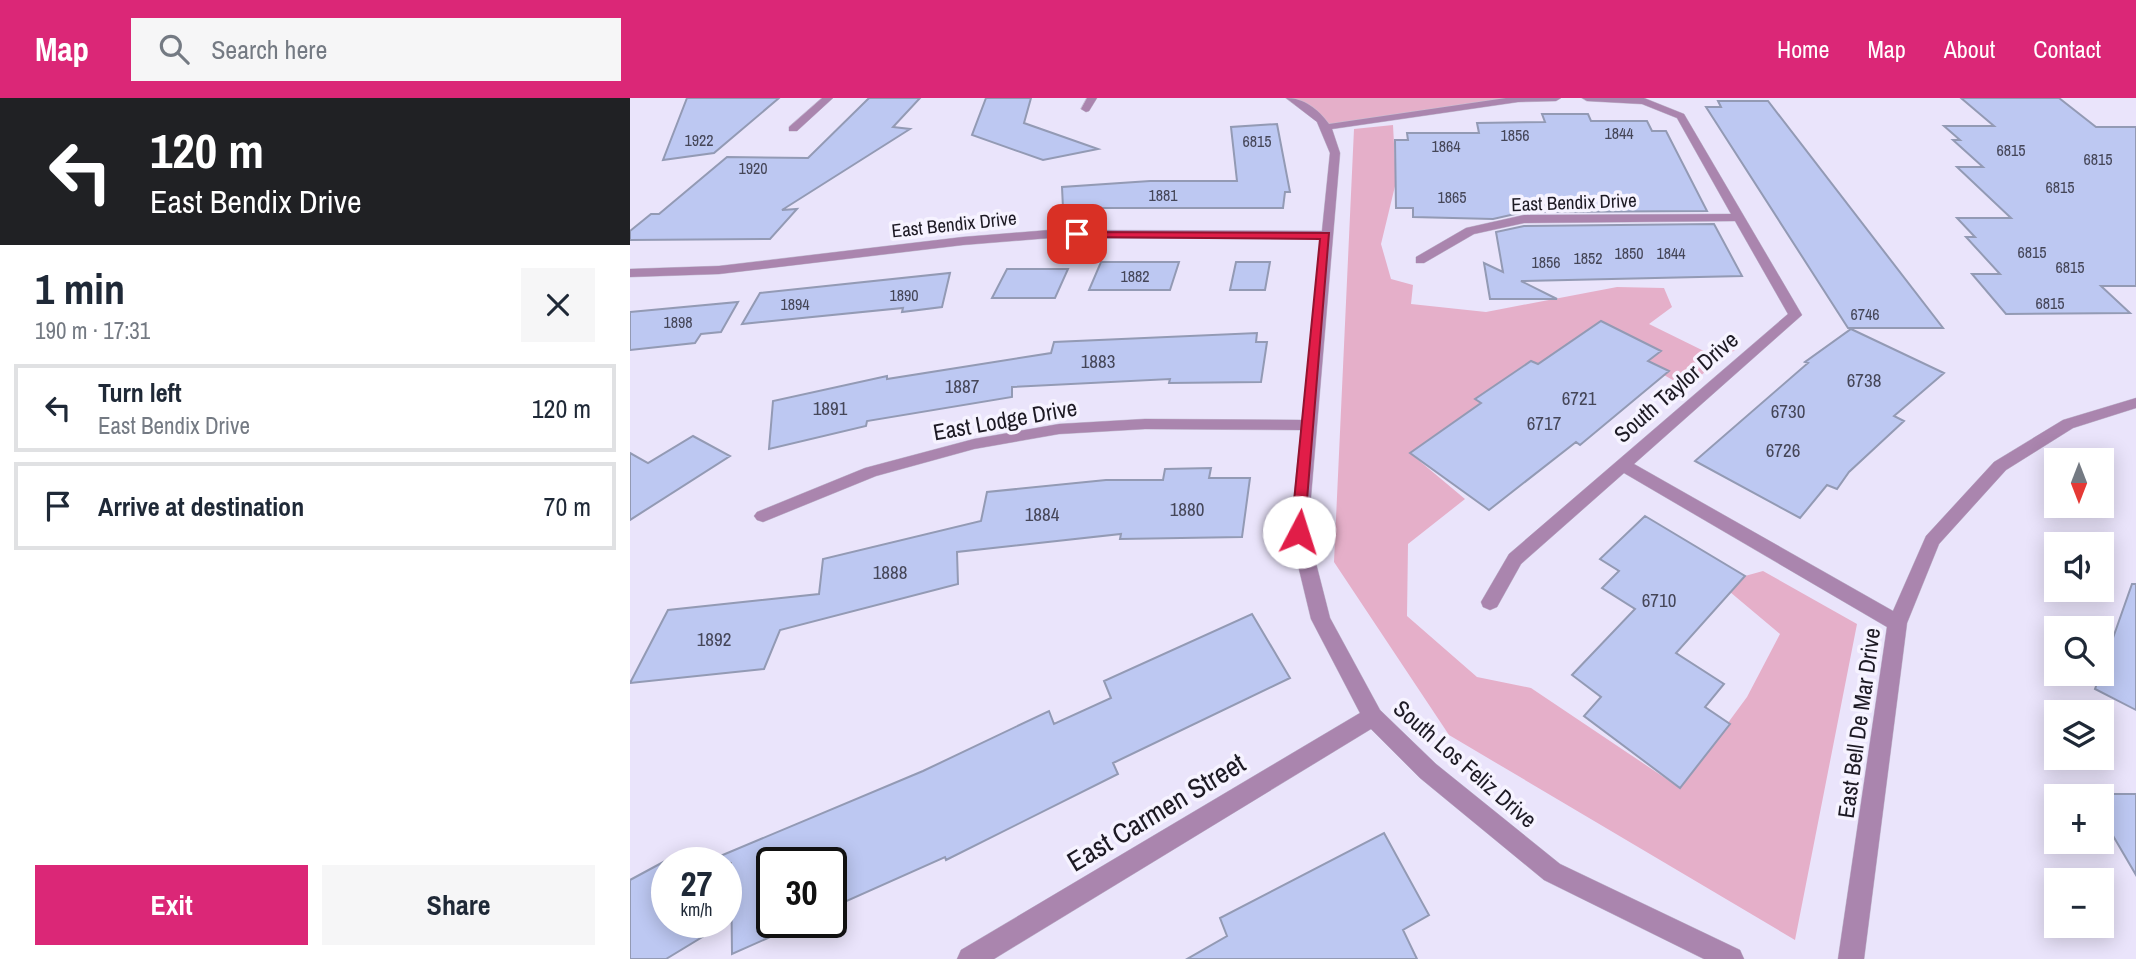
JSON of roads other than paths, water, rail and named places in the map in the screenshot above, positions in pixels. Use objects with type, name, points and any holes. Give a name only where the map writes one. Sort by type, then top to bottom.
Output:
[{"type":"street","points":[[793,129],[828,98]]},
{"type":"street","points":[[1086,109],[1092,98]]},
{"type":"street","points":[[1291,98],[1312,110],[1328,127],[1518,99],[1556,98]]},
{"type":"street","name":"South Taylor Drive","points":[[1587,98],[1644,101],[1681,116],[1795,315],[1625,466],[1897,623]]},
{"type":"street","name":"South Los Feliz Drive","points":[[1328,127],[1335,153],[1325,235],[1299,532],[1321,619],[1373,717],[1428,771],[1552,872],[1731,959]]},
{"type":"street","name":"East Bendix Drive","points":[[1420,260],[1470,231],[1524,219],[1738,217]]},
{"type":"street","name":"East Bendix Drive","points":[[633,275],[719,270],[963,241],[1050,234],[1325,235]]},
{"type":"street","name":"East Bell De Mar Drive","points":[[1851,959],[1897,623],[1932,541],[2000,466],[2068,424],[2136,403]]},
{"type":"street","name":"East Lodge Drive","points":[[763,516],[871,472],[974,444],[1059,429],[1145,424],[1308,425]]},
{"type":"street","points":[[1490,602],[1515,559],[1625,466]]},
{"type":"street","name":"East Carmen Street","points":[[970,959],[1373,717]]}]
